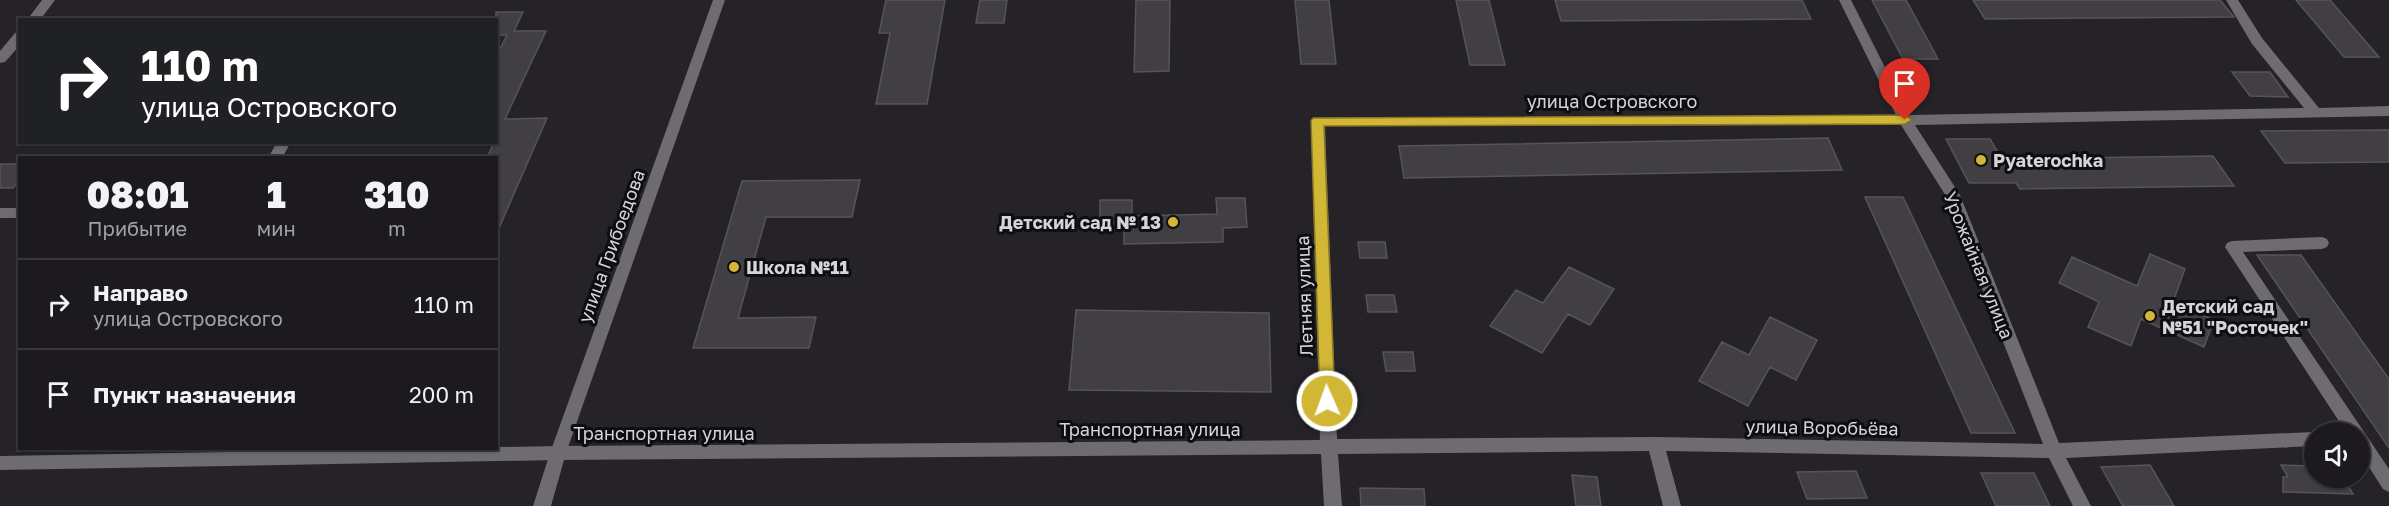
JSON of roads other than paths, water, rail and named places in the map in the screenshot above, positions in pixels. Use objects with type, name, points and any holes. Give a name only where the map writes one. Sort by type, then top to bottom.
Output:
[{"type":"street","points":[[35,18],[50,0]]},
{"type":"street","name":"улица Грибоедова","points":[[542,506],[558,453],[719,0]]},
{"type":"street","name":"Урожайная улица","points":[[1845,0],[1905,120],[1953,195],[2054,451],[2082,506]]},
{"type":"street","points":[[2232,0],[2257,41],[2315,112]]},
{"type":"street","points":[[0,59],[18,38]]},
{"type":"street","name":"улица Островского","points":[[1318,121],[1905,120],[2389,111]]},
{"type":"street","name":"Летняя улица","points":[[1318,121],[1333,506]]},
{"type":"street","points":[[0,213],[18,213]]},
{"type":"street","points":[[2322,243],[2232,247],[2348,422]]},
{"type":"street","name":"улица Воробьёва","points":[[1329,448],[1656,444],[2054,451],[2304,440]]},
{"type":"street","points":[[1656,444],[1672,506]]},
{"type":"street","name":"Транспортная улица","points":[[0,464],[558,453],[1329,448]]},
{"type":"street","points":[[2370,455],[2389,484]]},
{"type":"place","name":"Pyaterochka","points":[[1981,160]]},
{"type":"place","name":"Детский сад № 13","points":[[1173,222]]},
{"type":"place","name":"Школа №11","points":[[734,267]]},
{"type":"place","name":"Детский сад №51 \"Росточек\"","points":[[2150,316]]}]
